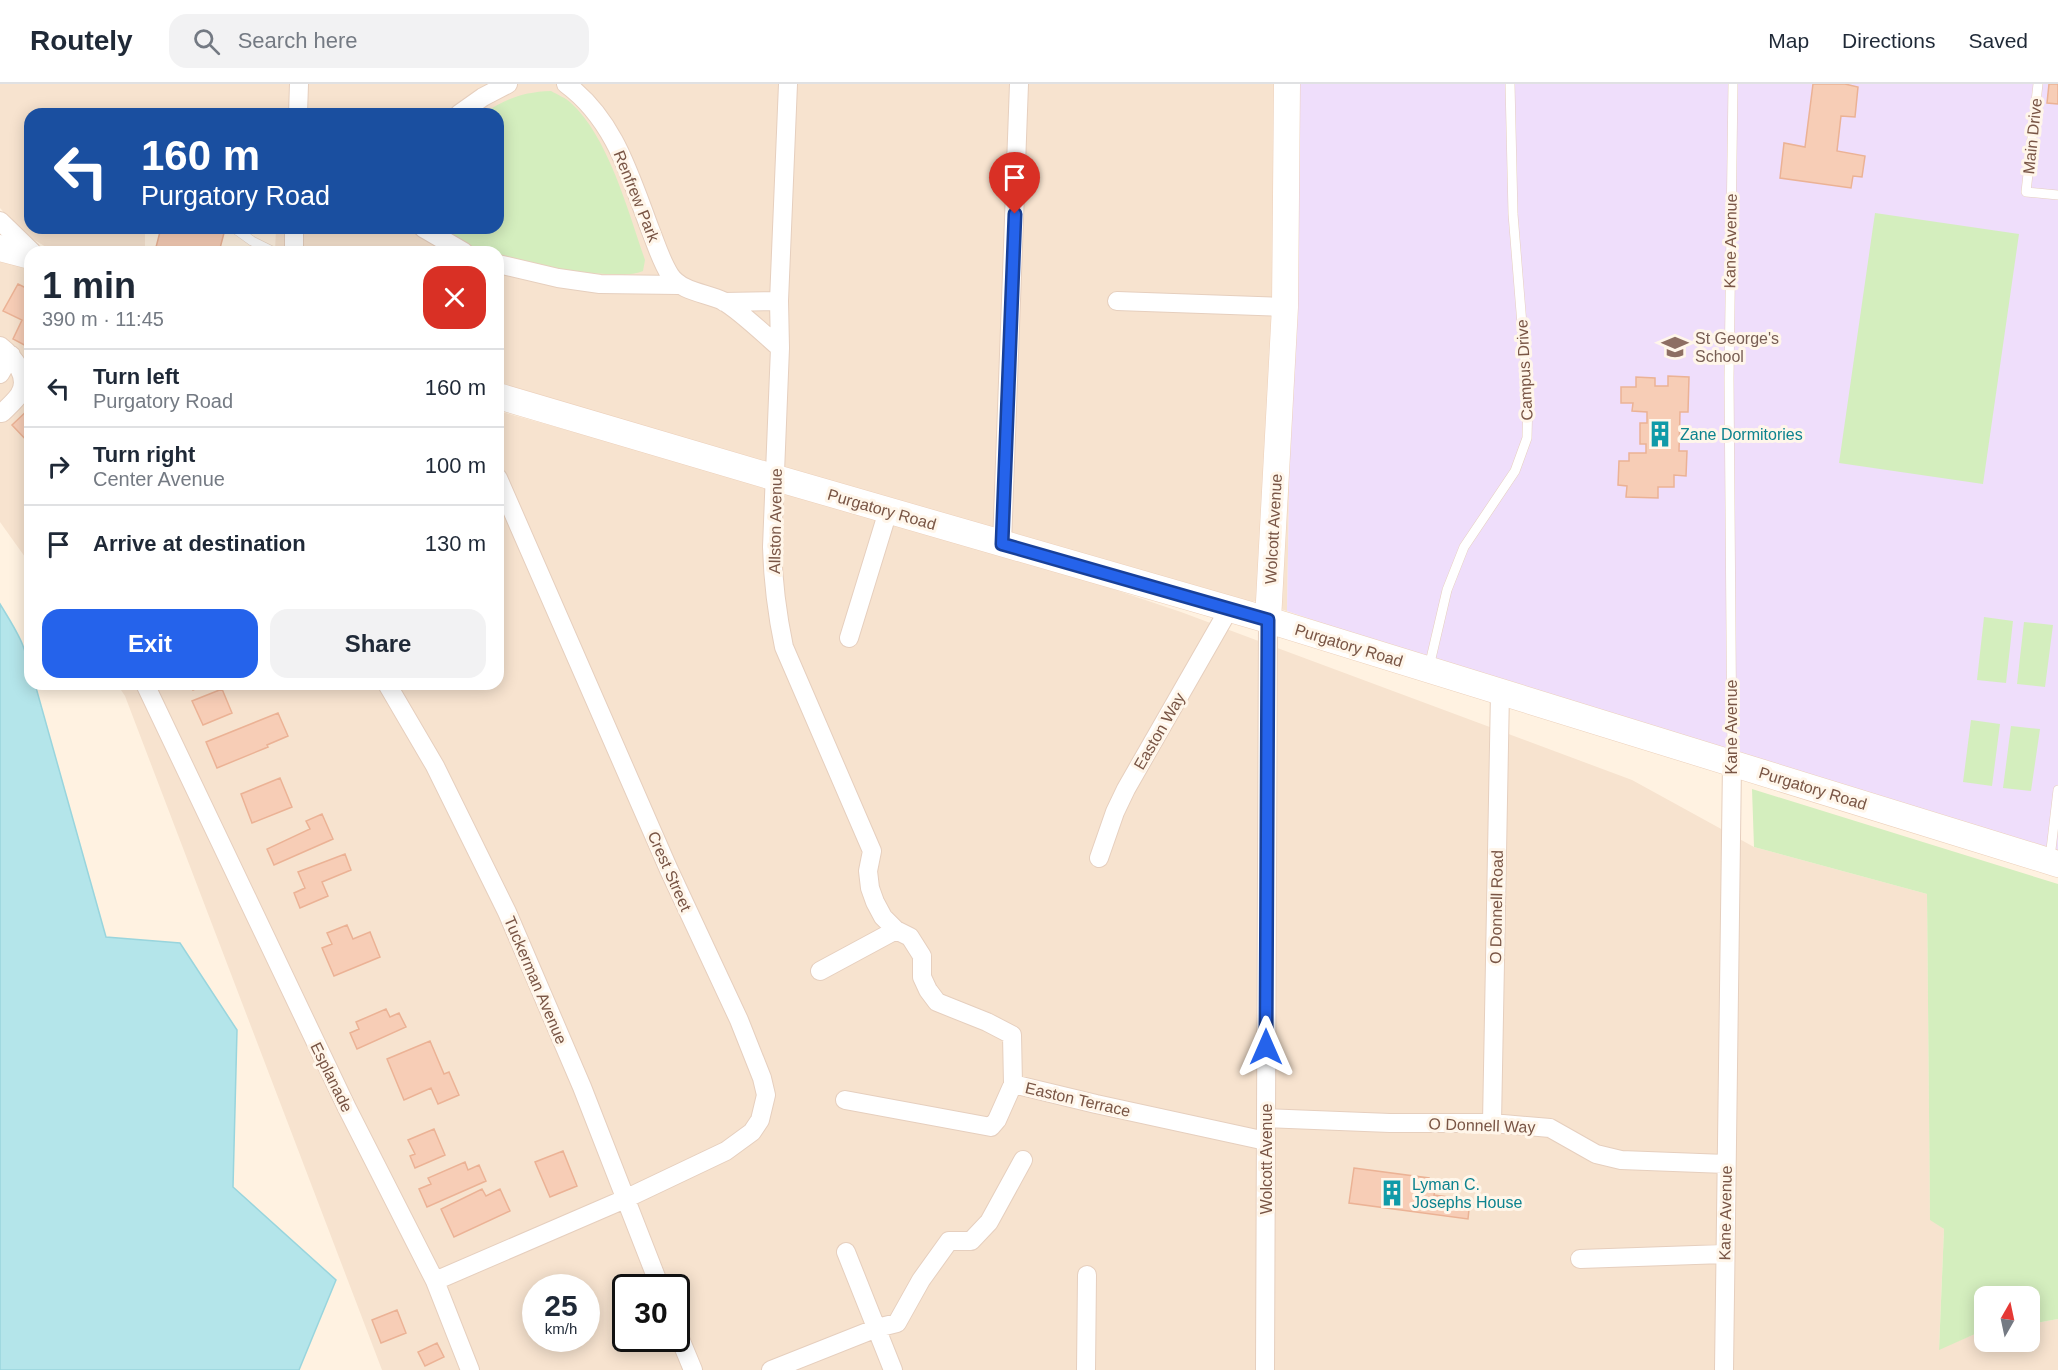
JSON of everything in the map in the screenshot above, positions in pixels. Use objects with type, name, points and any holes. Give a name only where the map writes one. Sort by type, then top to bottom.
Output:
[{"type":"street","points":[[298,108],[299,84]]},
{"type":"street","points":[[467,108],[508,84]]},
{"type":"street","name":"Renfrew Park","points":[[566,84],[589,104],[617,145],[631,175],[659,254],[671,277],[680,285]]},
{"type":"street","name":"Allston Avenue","points":[[788,84],[778,301],[780,348],[772,547],[777,615],[784,647],[872,851],[868,871],[875,902],[883,917],[896,930],[910,937],[922,956],[922,977],[937,1002],[1012,1035],[1013,1084]]},
{"type":"street","points":[[1002,544],[1019,84]]},
{"type":"street","name":"Wolcott Avenue","points":[[1265,1370],[1268,620],[1285,308],[1287,84]]},
{"type":"street","points":[[0,221],[26,246]]},
{"type":"street","points":[[433,234],[454,246]]},
{"type":"street","points":[[0,248],[24,254]]},
{"type":"street","points":[[504,265],[558,278],[600,284],[680,285],[724,302],[780,348]]},
{"type":"street","points":[[724,302],[778,301]]},
{"type":"street","points":[[1117,301],[1285,308]]},
{"type":"street","points":[[0,374],[6,350]]},
{"type":"street","points":[[0,413],[21,393],[23,383],[18,365],[6,350]]},
{"type":"street","name":"Purgatory Road","points":[[504,398],[1268,620],[2054,862]]},
{"type":"street","name":"Crest Street","points":[[504,492],[664,859],[739,1020],[762,1078],[766,1095],[760,1120],[752,1132],[726,1151],[625,1199]]},
{"type":"street","points":[[849,638],[888,511]]},
{"type":"street","name":"Easton Way","points":[[1099,858],[1115,812],[1126,789],[1229,609]]},
{"type":"street","name":"Esplanade","points":[[148,690],[347,1108],[435,1281],[470,1370]]},
{"type":"street","name":"Tuckerman Avenue","points":[[391,690],[435,766],[507,912],[582,1087],[655,1274]]},
{"type":"street","name":"O Donnell Road","points":[[1492,1123],[1500,692]]},
{"type":"street","name":"Kane Avenue","points":[[1724,1370],[1732,763]]},
{"type":"street","points":[[820,971],[896,930]]},
{"type":"street","name":"Easton Terrace","points":[[845,1101],[990,1127],[997,1120],[1013,1084],[1266,1141]]},
{"type":"street","name":"O Donnell Way","points":[[1266,1118],[1390,1123],[1492,1123],[1550,1128],[1596,1154],[1621,1160],[1726,1164]]},
{"type":"street","points":[[771,1370],[877,1328],[897,1323],[921,1280],[949,1241],[971,1241],[989,1222],[1023,1161]]},
{"type":"street","points":[[435,1281],[625,1199]]},
{"type":"street","points":[[846,1252],[893,1370]]},
{"type":"street","points":[[1580,1259],[1724,1254]]},
{"type":"street","points":[[1086,1370],[1087,1275]]},
{"type":"street","points":[[686,1352],[693,1370]]},
{"type":"lane","name":"Campus Drive","points":[[1429,670],[1447,590],[1464,547],[1515,471],[1527,438],[1528,398],[1513,214],[1510,84]]},
{"type":"lane","name":"Kane Avenue","points":[[1732,763],[1729,378],[1733,84]]},
{"type":"lane","name":"Main Drive","points":[[2038,84],[2026,192],[2058,195]]},
{"type":"lane","points":[[242,234],[262,246]]},
{"type":"lane","points":[[2054,862],[2058,790]]},
{"type":"shaded area","points":[[0,84],[1296,84],[1287,611],[1255,601],[1242,605],[1228,604],[504,384],[504,246],[275,246],[276,234],[504,234],[504,108],[24,108],[24,234],[0,208]]},
{"type":"shaded area","name":"St George's School","points":[[1296,84],[2058,84],[2058,864],[1714,758],[1287,611]]},
{"type":"shaded area","points":[[24,234],[145,234],[145,246],[44,246]]},
{"type":"shaded area","points":[[0,259],[24,267],[24,556],[0,522]]},
{"type":"shaded area","points":[[504,413],[991,548],[1181,612],[1632,780],[1754,847],[1927,894],[1930,1219],[1944,1229],[1939,1349],[1974,1334],[1974,1352],[2040,1352],[2040,1322],[2058,1319],[2058,1370],[382,1370],[121,690],[504,690]]},
{"type":"green space","points":[[551,91],[569,101],[596,135],[624,199],[645,260],[643,271],[629,274],[606,274],[538,265],[504,256],[504,246],[471,246],[447,234],[504,234],[504,108],[492,108],[515,97]]},
{"type":"green space","points":[[1875,213],[2019,234],[1983,484],[1839,463]]},
{"type":"green space","points":[[1984,617],[2013,621],[2006,683],[1977,680]]},
{"type":"green space","points":[[2024,622],[2053,625],[2045,687],[2017,684]]},
{"type":"green space","points":[[1971,720],[2000,724],[1992,786],[1963,782]]},
{"type":"green space","points":[[2011,726],[2040,729],[2031,791],[2003,788]]},
{"type":"green space","points":[[1752,789],[2058,884],[2058,1319],[2040,1322],[2040,1286],[1974,1286],[1974,1334],[1939,1350],[1944,1229],[1930,1220],[1927,894],[1754,847]]},
{"type":"water","points":[[0,604],[24,649],[24,690],[37,690],[106,937],[180,943],[237,1030],[233,1187],[336,1280],[299,1370],[0,1370]]},
{"type":"building","points":[[1813,84],[1845,84],[1858,87],[1855,117],[1841,116],[1837,151],[1865,156],[1862,177],[1853,176],[1851,188],[1780,178],[1784,143],[1805,147]]},
{"type":"building","points":[[2049,84],[2058,84],[2058,104],[2047,103]]},
{"type":"building","points":[[159,234],[224,234],[221,246],[156,246]]},
{"type":"building","points":[[18,284],[24,287],[24,345],[13,339],[22,320],[3,311]]},
{"type":"building","name":"Zane Dormitories","points":[[1668,376],[1689,377],[1688,412],[1680,412],[1679,451],[1687,451],[1686,476],[1674,475],[1674,487],[1658,487],[1658,498],[1626,497],[1627,486],[1618,485],[1619,461],[1629,461],[1629,453],[1646,453],[1646,444],[1640,444],[1640,423],[1647,423],[1647,412],[1632,411],[1633,403],[1621,403],[1621,387],[1636,387],[1636,377],[1655,378],[1655,386],[1668,386]]},
{"type":"building","points":[[24,414],[24,438],[12,425]]},
{"type":"building","points":[[222,690],[232,713],[203,725],[192,701]]},
{"type":"building","points":[[278,713],[288,736],[267,745],[268,747],[217,768],[206,742]]},
{"type":"building","points":[[280,778],[292,807],[252,823],[241,794]]},
{"type":"building","points":[[322,814],[333,839],[274,865],[267,849],[310,829],[306,821]]},
{"type":"building","points":[[345,854],[351,870],[322,882],[328,896],[300,908],[294,893],[305,888],[298,872]]},
{"type":"building","points":[[347,925],[353,939],[370,932],[380,957],[334,976],[322,948],[332,944],[327,933]]},
{"type":"building","points":[[386,1009],[390,1017],[399,1013],[406,1027],[357,1049],[350,1033],[359,1029],[356,1022]]},
{"type":"building","points":[[430,1041],[444,1074],[449,1072],[459,1095],[438,1104],[431,1088],[404,1100],[387,1059]]},
{"type":"building","points":[[434,1129],[445,1155],[415,1168],[410,1156],[415,1154],[408,1140]]},
{"type":"building","points":[[563,1151],[577,1186],[550,1197],[535,1162]]},
{"type":"building","points":[[465,1162],[468,1170],[479,1165],[486,1181],[427,1207],[419,1189],[431,1184],[428,1178]]},
{"type":"building","name":"Lyman C. Josephs House","points":[[1354,1168],[1429,1178],[1427,1190],[1435,1191],[1434,1195],[1470,1200],[1468,1219],[1349,1203]]},
{"type":"building","points":[[482,1189],[486,1196],[500,1189],[510,1211],[454,1237],[441,1209]]},
{"type":"building","points":[[397,1310],[406,1333],[381,1343],[372,1320]]},
{"type":"building","points":[[437,1343],[444,1357],[425,1366],[418,1352]]},
{"type":"place","name":"St George's School","points":[[1675,347]]},
{"type":"place","name":"Zane Dormitories","points":[[1660,434]]},
{"type":"place","name":"Lyman C. Josephs House","points":[[1392,1193]]},
{"type":"route","points":[[1015,214],[1002,544],[1268,620],[1266,1047]]}]
